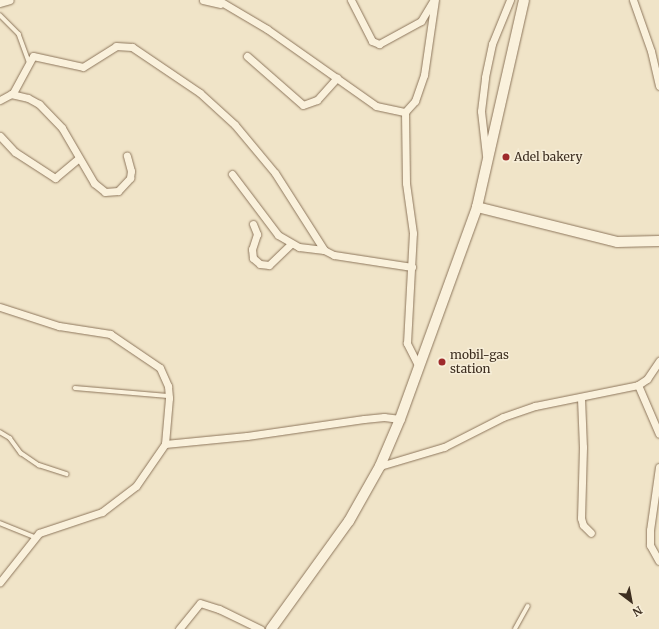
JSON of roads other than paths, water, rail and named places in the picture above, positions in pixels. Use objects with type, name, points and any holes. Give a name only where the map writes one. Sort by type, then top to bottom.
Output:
[{"type":"main road","points":[[271,629],[349,521],[380,466],[400,419],[477,207],[486,157],[524,0]]},
{"type":"main road","points":[[477,207],[617,242],[659,241]]},
{"type":"street","points":[[0,3],[10,0]]},
{"type":"street","points":[[203,0],[221,2],[267,30],[376,106],[405,112]]},
{"type":"street","points":[[351,0],[352,6],[372,41],[379,44],[421,20],[434,0]]},
{"type":"street","points":[[419,366],[407,343],[414,233],[406,183],[405,112],[415,101],[424,75],[434,0]]},
{"type":"street","points":[[486,157],[481,111],[485,77],[492,44],[510,0]]},
{"type":"street","points":[[633,0],[651,51],[659,86]]},
{"type":"street","points":[[0,100],[11,94],[29,61],[37,56],[83,67],[110,49],[122,45],[144,54],[200,93],[252,143],[283,185],[324,250]]},
{"type":"street","points":[[247,56],[303,105],[316,100],[337,78]]},
{"type":"street","points":[[11,94],[28,98],[39,104],[62,128],[78,159],[94,183],[105,192],[118,191],[130,178],[131,171],[127,156]]},
{"type":"street","points":[[0,136],[15,152],[55,178],[78,159]]},
{"type":"street","points":[[232,174],[266,222],[291,244],[307,250],[324,250],[334,255],[412,267]]},
{"type":"street","points":[[253,224],[257,234],[252,249],[253,258],[260,264],[269,264],[291,244]]},
{"type":"street","points":[[0,307],[59,326],[110,334],[160,368],[168,386],[166,444],[146,475],[121,499],[83,520],[46,531],[35,537],[0,582]]},
{"type":"street","points":[[380,466],[444,447],[503,417],[529,409],[638,385],[647,379],[659,361]]},
{"type":"street","points":[[638,385],[659,434]]},
{"type":"street","points":[[580,398],[583,447],[581,518],[583,525],[591,533]]},
{"type":"street","points":[[166,444],[242,437],[364,419],[384,417],[400,419]]},
{"type":"street","points":[[659,467],[650,530],[650,545],[659,561]]},
{"type":"street","points":[[179,629],[200,603],[219,609],[260,629]]},
{"type":"lane","points":[[0,15],[19,34],[29,61]]},
{"type":"lane","points":[[75,388],[168,396]]},
{"type":"lane","points":[[0,432],[13,442],[22,454],[39,465],[67,474]]},
{"type":"lane","points":[[0,523],[35,537]]},
{"type":"lane","points":[[515,629],[528,606]]},
{"type":"place","name":"Adel bakery","points":[[506,157]]},
{"type":"place","name":"mobil-gas station","points":[[442,362]]}]
